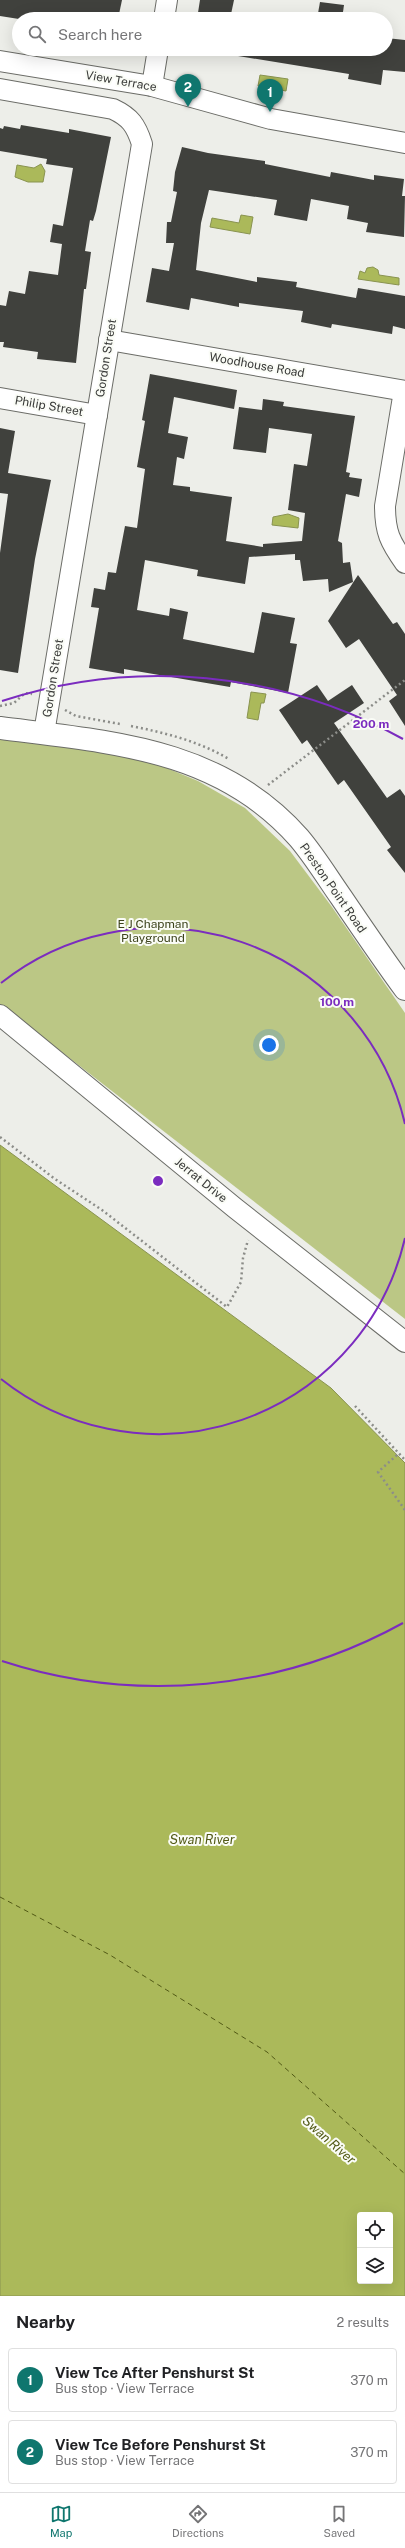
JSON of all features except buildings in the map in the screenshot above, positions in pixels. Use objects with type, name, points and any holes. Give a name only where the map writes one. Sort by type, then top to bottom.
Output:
[{"type":"main road","name":"Preston Point Road","points":[[0,714],[45,727],[145,749],[191,763],[236,786],[277,818],[307,848],[405,989]]},
{"type":"main road","name":"Preston Point Road","points":[[0,728],[45,727],[160,739],[201,753],[265,785],[323,850],[405,964]]},
{"type":"street","points":[[165,12],[167,0]]},
{"type":"street","points":[[152,86],[157,56]]},
{"type":"street","name":"View Terrace","points":[[0,61],[152,86],[271,119],[405,143]]},
{"type":"street","name":"Gordon Street","points":[[0,89],[113,109],[129,118],[135,125],[142,144],[45,727]]},
{"type":"street","name":"Woodhouse Road","points":[[109,340],[404,391]]},
{"type":"street","points":[[404,391],[385,513],[386,533],[405,563]]},
{"type":"street","name":"Philip Street","points":[[0,398],[97,415]]},
{"type":"street","name":"Jerrat Drive","points":[[0,1015],[405,1342]]},
{"type":"path","points":[[265,785],[405,680]]},
{"type":"path","points":[[0,706],[14,703],[25,693],[39,695]]},
{"type":"path","points":[[63,706],[76,716],[122,724]]},
{"type":"path","points":[[129,725],[166,733],[207,746],[233,761]]},
{"type":"path","points":[[0,1137],[55,1179],[102,1210],[227,1307],[241,1282],[246,1245],[256,1223]]},
{"type":"path","points":[[355,1406],[405,1460]]},
{"type":"path","points":[[397,1455],[378,1472],[405,1510]]},
{"type":"green space","name":"E J Chapman Playground","points":[[0,737],[113,754],[157,764],[198,781],[245,808],[290,851],[332,907],[405,1013],[405,1319],[0,1004]]},
{"type":"water","points":[[260,75],[288,79],[286,91],[258,86]]},
{"type":"water","points":[[41,164],[45,171],[43,182],[28,182],[15,177],[17,165],[34,168]]},
{"type":"water","points":[[241,215],[253,217],[250,234],[210,227],[212,218],[239,223]]},
{"type":"water","points":[[373,267],[378,270],[379,275],[399,278],[399,285],[358,279],[360,271],[365,273],[367,268]]},
{"type":"water","points":[[288,514],[299,518],[298,528],[272,525],[273,517]]},
{"type":"water","points":[[251,692],[266,694],[264,703],[261,703],[258,720],[247,718]]},
{"type":"water","name":"Swan River","points":[[0,1145],[331,1388],[405,1463],[405,2296],[0,2296]]},
{"type":"ferry route","points":[[0,1897],[110,1955],[267,2052],[405,2174]]},
{"type":"place","name":"View Tce Before Penshurst St","points":[[188,107]]},
{"type":"place","name":"View Tce After Penshurst St","points":[[270,112]]}]
